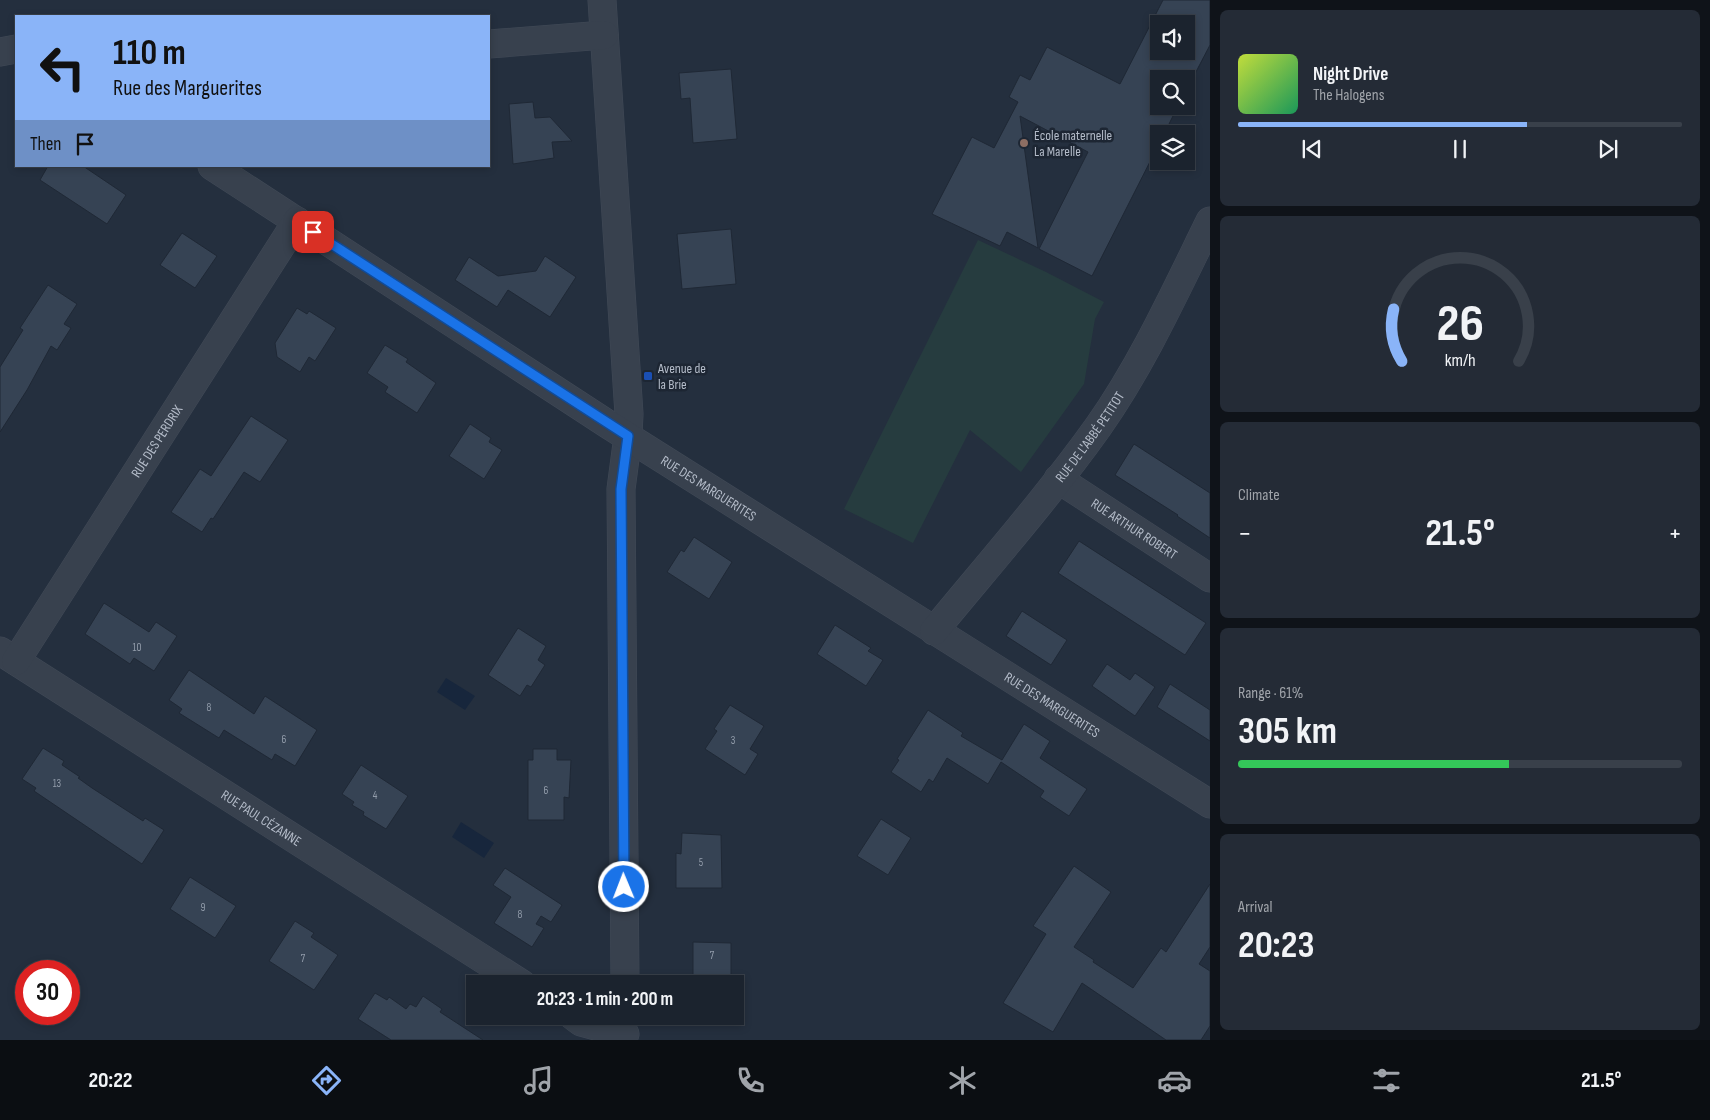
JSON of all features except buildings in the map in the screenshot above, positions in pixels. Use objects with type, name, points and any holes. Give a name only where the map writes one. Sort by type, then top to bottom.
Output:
[{"type":"street","points":[[602,0],[629,414],[621,489],[625,975]]},
{"type":"street","points":[[490,44],[604,35]]},
{"type":"street","points":[[0,52],[15,49]]},
{"type":"street","name":"RUE DES MARGUERITES","points":[[214,167],[628,436],[1210,804]]},
{"type":"street","name":"RUE DE L'ABBÉ PETITOT","points":[[934,631],[1058,479],[1098,426],[1131,374],[1162,318],[1210,220]]},
{"type":"street","name":"RUE DES PERDRIX","points":[[8,656],[297,221]]},
{"type":"street","name":"RUE ARTHUR ROBERT","points":[[1058,479],[1210,578]]},
{"type":"street","name":"RUE PAUL CÉZANNE","points":[[8,656],[508,975]]},
{"type":"street","points":[[598,1025],[625,1030]]},
{"type":"green space","points":[[978,240],[1104,302],[1095,319],[1084,384],[1021,472],[970,430],[913,543],[844,509]]},
{"type":"water","points":[[446,678],[475,696],[465,710],[437,692]]},
{"type":"water","points":[[461,822],[494,843],[484,858],[452,837]]},
{"type":"place","name":"École maternelle La Marelle","points":[[1024,143]]},
{"type":"place","name":"Avenue de la Brie","points":[[648,376]]},
{"type":"route","points":[[313,232],[628,436],[621,489],[624,887]]}]
